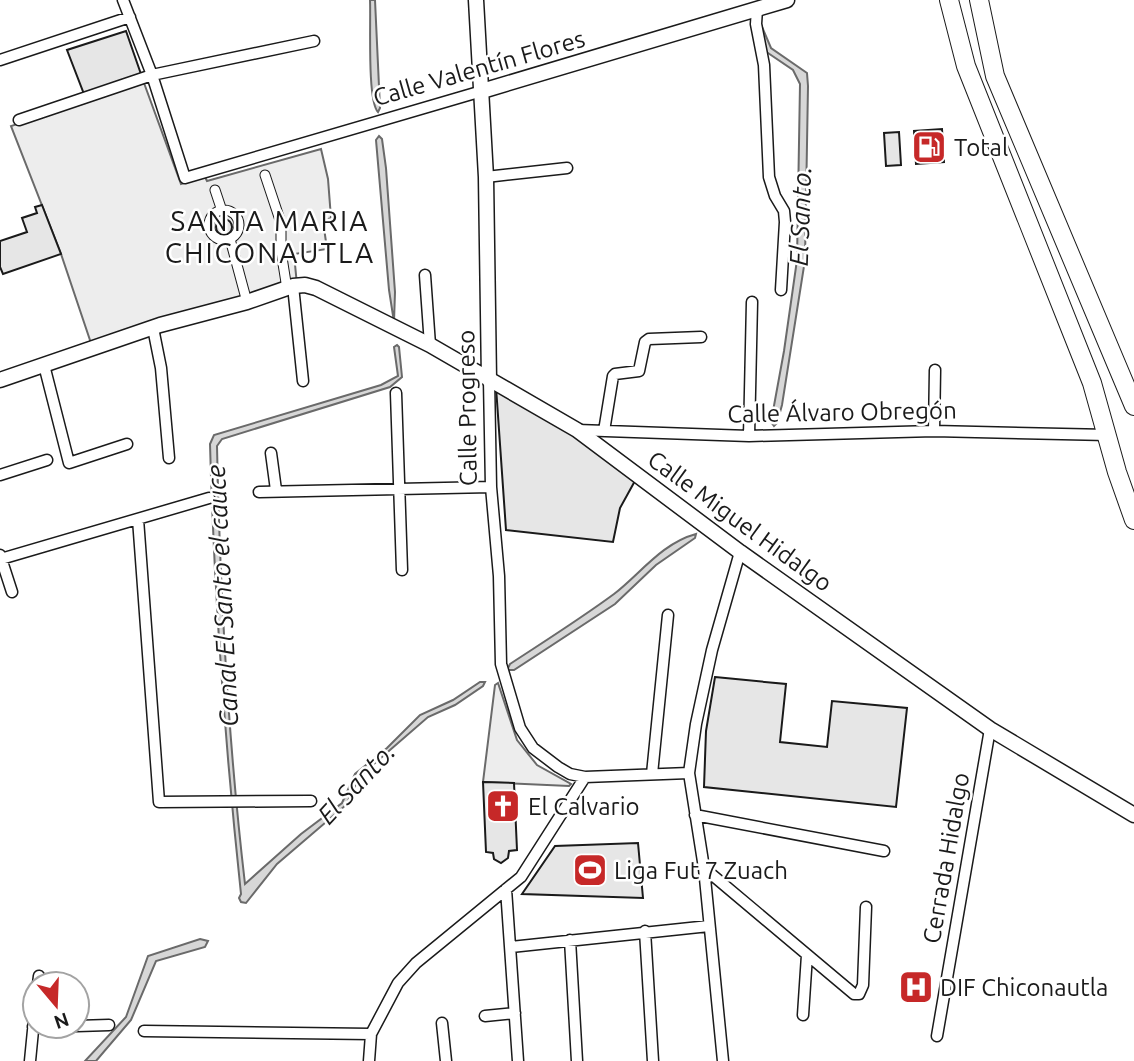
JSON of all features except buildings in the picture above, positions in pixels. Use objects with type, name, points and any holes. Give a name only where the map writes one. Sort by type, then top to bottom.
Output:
[{"type":"main road","points":[[949,0],[966,66],[1093,383],[1117,472],[1134,520]]},
{"type":"main road","points":[[979,0],[995,76],[1134,406]]},
{"type":"street","points":[[122,0],[152,75]]},
{"type":"street","name":"Calle Progreso","points":[[476,0],[486,177],[491,486],[499,576],[501,664],[520,728],[533,748],[570,774],[585,777],[689,773]]},
{"type":"street","name":"Calle Valentín Flores","points":[[152,75],[185,178],[787,0]]},
{"type":"street","points":[[757,9],[756,24],[764,65],[768,177],[784,211],[785,222],[781,290]]},
{"type":"street","points":[[0,60],[130,17]]},
{"type":"street","points":[[19,120],[152,75],[314,41]]},
{"type":"street","points":[[486,177],[567,169]]},
{"type":"street","points":[[265,175],[281,223],[281,251],[295,287],[303,381]]},
{"type":"street","points":[[215,190],[222,211]]},
{"type":"street","points":[[222,211],[233,214],[239,222],[237,232],[230,239],[216,238],[211,230],[212,217],[222,211]]},
{"type":"street","points":[[230,239],[247,302]]},
{"type":"street","points":[[425,275],[430,345]]},
{"type":"street","points":[[0,380],[153,328],[295,287]]},
{"type":"street","name":"Calle Miguel Hidalgo","points":[[295,287],[316,288],[430,345],[577,430],[740,552],[990,729],[1134,815]]},
{"type":"street","points":[[749,436],[752,302]]},
{"type":"street","points":[[153,328],[161,368],[169,458]]},
{"type":"street","points":[[604,431],[613,376],[639,370],[645,342],[649,339],[701,337]]},
{"type":"street","points":[[44,365],[69,463],[127,444]]},
{"type":"street","points":[[934,431],[935,370]]},
{"type":"street","points":[[396,393],[402,570]]},
{"type":"street","name":"Calle Álvaro Obregón","points":[[577,430],[749,436],[934,431],[1108,435]]},
{"type":"street","points":[[271,453],[276,491]]},
{"type":"street","points":[[0,475],[47,460]]},
{"type":"street","points":[[259,492],[491,486]]},
{"type":"street","points":[[12,592],[1,557],[209,498]]},
{"type":"street","points":[[138,519],[159,802],[311,801]]},
{"type":"street","points":[[723,1061],[704,868],[689,773],[696,724],[712,650],[740,552]]},
{"type":"street","points":[[652,774],[668,615]]},
{"type":"street","name":"Cerrada Hidalgo","points":[[937,1036],[990,729]]},
{"type":"street","points":[[369,1061],[371,1034],[398,983],[416,963],[521,877],[585,777]]},
{"type":"street","points":[[695,815],[884,851]]},
{"type":"street","points":[[704,868],[854,994],[859,994],[863,985],[866,907]]},
{"type":"street","points":[[506,889],[518,1061]]},
{"type":"street","points":[[510,947],[709,926]]},
{"type":"street","points":[[645,932],[653,1061]]},
{"type":"street","points":[[569,940],[577,1061]]},
{"type":"street","points":[[803,1015],[807,955]]},
{"type":"street","points":[[485,1016],[515,1013]]},
{"type":"street","points":[[442,1023],[446,1061]]},
{"type":"street","points":[[91,1026],[109,1026]]},
{"type":"street","points":[[144,1031],[371,1034]]},
{"type":"street","points":[[30,1061],[32,1040]]},
{"type":"shaded area","points":[[144,83],[181,184],[205,177],[207,181],[321,149],[328,179],[331,218],[323,221],[327,249],[294,254],[297,285],[94,352],[61,254],[11,126]]},
{"type":"shaded area","points":[[498,683],[517,740],[537,765],[571,784],[569,786],[483,782],[495,685]]},
{"type":"water","points":[[370,0],[375,0],[380,108],[378,112],[372,93]]},
{"type":"water","name":"El Santo.","points":[[760,22],[771,48],[807,73],[808,86],[805,260],[782,405],[774,426],[771,422],[797,260],[800,84],[793,70],[765,51]]},
{"type":"water","points":[[379,136],[382,139],[386,168],[395,292],[394,322],[376,140]]},
{"type":"water","points":[[397,345],[402,377],[390,387],[222,439],[217,446],[226,665],[245,884],[301,834],[342,803],[355,774],[387,748],[420,715],[453,700],[480,682],[485,682],[455,705],[428,717],[360,776],[346,805],[277,864],[246,903],[241,902],[221,669],[210,444],[214,435],[381,385],[398,376],[394,347]]},
{"type":"water","points":[[696,534],[695,538],[656,565],[615,604],[514,670],[507,670],[510,664],[614,594],[672,544]]},
{"type":"water","points":[[200,939],[208,941],[205,947],[156,961],[131,1020],[96,1061],[85,1061],[126,1017],[148,956]]},
{"type":"place","name":"Total","points":[[929,147]]},
{"type":"place","name":"El Calvario","points":[[503,806]]},
{"type":"place","name":"Liga Fut 7 Zuach","points":[[590,870]]},
{"type":"place","name":"DIF Chiconautla","points":[[916,987]]},
{"type":"district","name":"SANTA MARIA CHICONAUTLA","points":[[270,236]]},
{"type":"water label","name":"Canal El Santo el cauce","points":[[222,596]]}]
